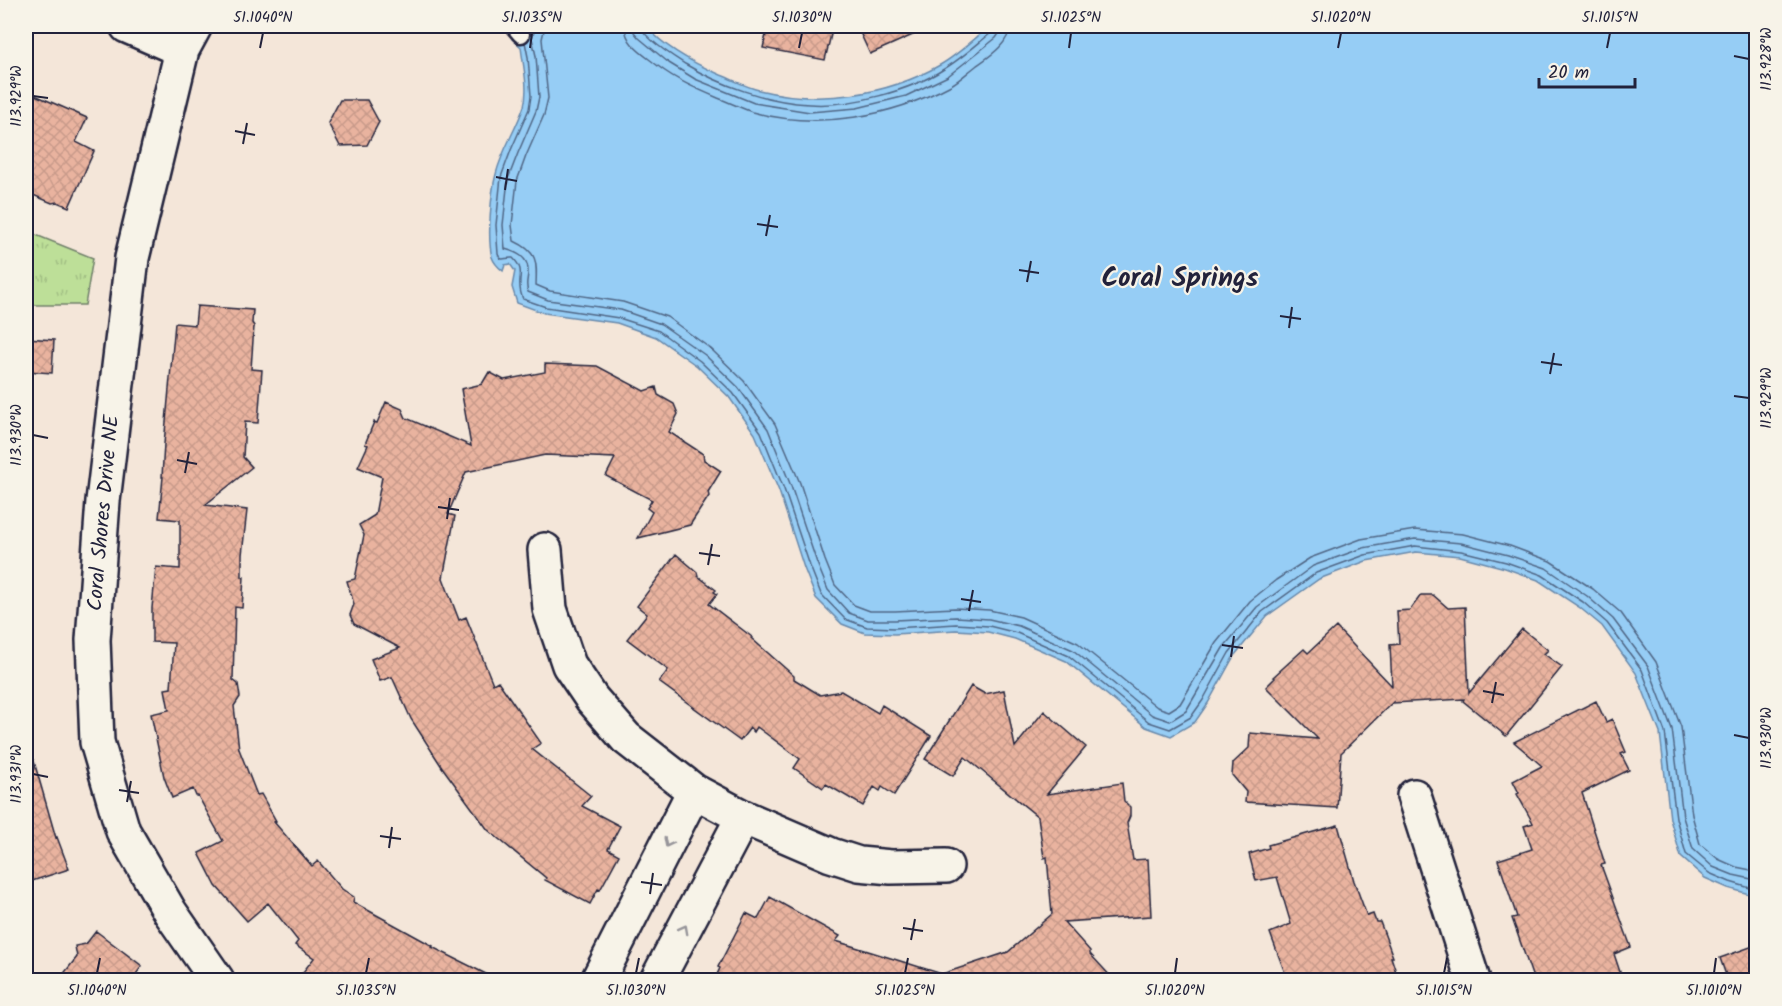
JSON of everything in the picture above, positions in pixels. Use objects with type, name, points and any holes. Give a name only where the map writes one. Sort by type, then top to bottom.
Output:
[{"type":"street","points":[[128,26],[189,38]]},
{"type":"street","name":"Coral Shores Drive NE","points":[[189,38],[132,258],[103,501],[93,640],[97,742],[123,831],[170,912],[217,981]]},
{"type":"street","points":[[545,550],[550,609],[569,665],[592,699],[626,738],[694,791],[743,817],[831,855],[859,864],[891,867],[946,866]]},
{"type":"street","points":[[598,981],[694,791]]},
{"type":"street","points":[[1414,796],[1473,981]]},
{"type":"street","points":[[657,981],[743,817]]},
{"type":"green space","points":[[26,231],[93,258],[85,305],[26,305]]},
{"type":"water","points":[[525,26],[646,26],[680,54],[711,71],[749,87],[782,95],[828,97],[875,90],[919,76],[953,57],[990,26],[1756,26],[1756,893],[1749,894],[1728,888],[1705,878],[1681,857],[1670,819],[1660,733],[1636,673],[1602,626],[1579,607],[1538,580],[1505,568],[1460,556],[1416,552],[1366,561],[1319,579],[1267,616],[1234,656],[1195,722],[1171,736],[1146,727],[1066,661],[1015,639],[988,632],[956,630],[895,634],[865,633],[842,624],[816,598],[779,491],[755,434],[729,397],[697,366],[656,337],[617,323],[544,313],[517,303],[512,287],[515,271],[510,264],[505,265],[503,271],[494,261],[490,228],[494,182],[502,157],[521,115],[525,99],[526,84],[521,47],[512,39]]},
{"type":"building","points":[[768,26],[833,26],[825,60],[763,48]]},
{"type":"building","points":[[857,26],[933,26],[870,54]]},
{"type":"building","points":[[26,91],[87,118],[76,142],[94,151],[69,207],[57,202],[52,203],[26,192]]},
{"type":"building","points":[[340,100],[367,100],[379,122],[367,145],[340,146],[328,123]]},
{"type":"building","points":[[197,306],[253,310],[251,369],[262,370],[258,423],[245,422],[243,457],[252,467],[205,505],[247,510],[242,555],[242,577],[244,577],[242,608],[235,607],[233,680],[238,684],[240,697],[234,706],[239,749],[257,795],[261,794],[276,821],[274,822],[312,866],[318,861],[342,889],[354,897],[353,902],[432,947],[500,981],[296,981],[314,958],[295,945],[298,941],[268,903],[247,921],[216,886],[199,853],[223,841],[198,796],[193,789],[172,798],[164,777],[151,714],[169,710],[165,689],[171,688],[174,643],[152,642],[152,608],[156,567],[180,569],[180,520],[159,518],[175,323],[195,325]]},
{"type":"building","points":[[26,338],[54,340],[52,373],[26,371]]},
{"type":"building","points":[[545,364],[597,366],[644,391],[656,387],[658,395],[674,404],[678,414],[669,432],[703,454],[704,460],[721,471],[708,492],[709,496],[690,525],[638,538],[652,512],[647,508],[652,500],[606,476],[615,458],[545,455],[466,472],[448,514],[455,516],[443,578],[459,620],[466,617],[493,684],[498,681],[541,743],[532,749],[591,796],[582,806],[620,826],[608,849],[619,855],[590,904],[545,880],[546,878],[488,830],[442,767],[411,719],[392,677],[380,681],[371,659],[400,648],[354,624],[350,615],[354,604],[347,581],[355,579],[364,535],[359,525],[375,515],[382,477],[358,467],[368,445],[365,444],[374,422],[377,423],[386,402],[402,409],[406,418],[471,446],[461,389],[482,384],[489,372],[504,380],[545,372]]},
{"type":"building","points":[[676,554],[716,590],[714,592],[717,594],[709,604],[752,637],[794,676],[794,679],[820,695],[841,691],[878,713],[882,705],[931,736],[894,795],[882,787],[880,791],[874,787],[863,806],[826,784],[823,788],[794,768],[800,759],[757,727],[754,732],[750,728],[740,741],[659,682],[668,670],[627,639],[647,614],[637,606]]},
{"type":"building","points":[[1421,595],[1433,595],[1448,608],[1465,607],[1469,693],[1522,629],[1548,650],[1544,654],[1562,667],[1506,736],[1463,701],[1464,699],[1393,702],[1341,753],[1337,808],[1245,802],[1246,792],[1232,775],[1233,763],[1249,748],[1250,733],[1318,739],[1266,687],[1275,678],[1273,677],[1304,649],[1308,653],[1336,627],[1392,686],[1390,645],[1399,644],[1397,611],[1410,610]]},
{"type":"building","points":[[971,686],[985,694],[1004,690],[1015,747],[1044,711],[1086,747],[1047,794],[1122,783],[1124,801],[1130,807],[1127,823],[1133,860],[1148,859],[1151,916],[1064,922],[1115,981],[714,981],[720,968],[718,967],[746,913],[758,919],[770,897],[840,936],[836,941],[942,974],[1008,952],[1052,914],[1047,857],[1044,858],[1038,817],[965,757],[953,776],[925,759]]},
{"type":"building","points":[[1596,701],[1606,722],[1612,719],[1626,752],[1621,754],[1629,770],[1582,793],[1605,864],[1601,865],[1631,947],[1614,954],[1623,981],[1534,981],[1512,918],[1517,917],[1498,860],[1532,849],[1524,826],[1533,823],[1517,794],[1519,793],[1513,781],[1542,766],[1514,742]]},
{"type":"building","points":[[33,758],[56,838],[69,869],[26,883],[26,759]]},
{"type":"building","points":[[1338,825],[1367,916],[1373,914],[1376,922],[1380,922],[1399,981],[1288,981],[1270,933],[1291,924],[1277,877],[1256,881],[1249,854],[1269,848],[1268,845]]},
{"type":"building","points":[[96,931],[142,966],[131,981],[58,981],[77,957],[75,946],[86,944]]},
{"type":"building","points":[[1756,945],[1756,981],[1728,981],[1720,958]]},
{"type":"district","name":"Coral Springs","points":[[1180,278]]}]
